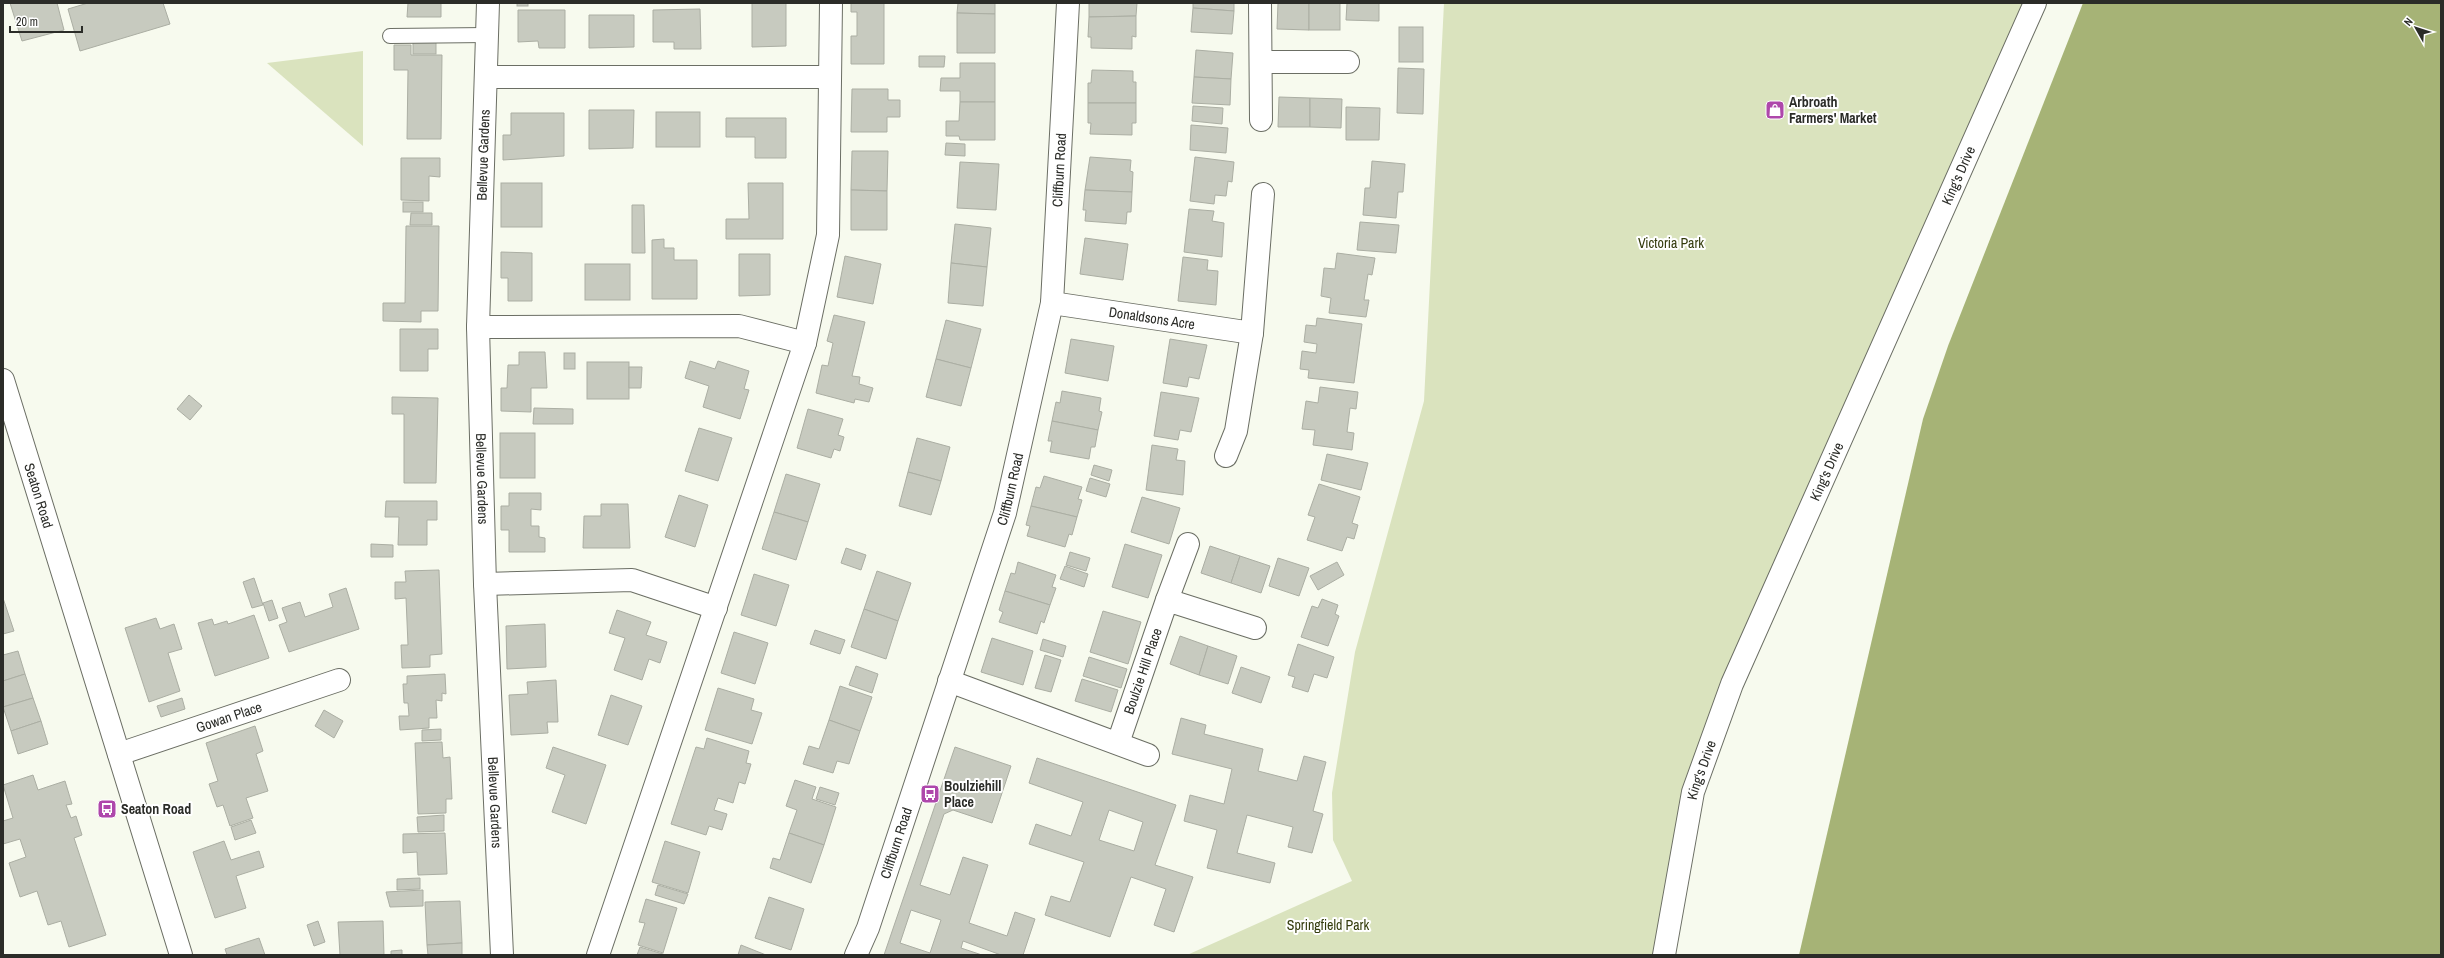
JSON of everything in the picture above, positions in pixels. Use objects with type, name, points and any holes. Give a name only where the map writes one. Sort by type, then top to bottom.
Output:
[{"type":"street","name":"Bellevue Gardens","points":[[488,3],[478,327],[485,584],[502,955]]},
{"type":"street","points":[[598,955],[805,343],[828,235],[831,3]]},
{"type":"street","name":"Cliffburn Road","points":[[856,955],[868,928],[1004,513],[1052,303],[1068,3]]},
{"type":"street","points":[[1260,3],[1261,120]]},
{"type":"street","name":"King's Drive","points":[[1664,955],[1693,792],[1732,684],[2035,3]]},
{"type":"street","points":[[1260,62],[1348,62]]},
{"type":"street","points":[[486,77],[830,76]]},
{"type":"street","points":[[1226,456],[1236,431],[1252,333],[1263,194]]},
{"type":"street","name":"Donaldsons Acre","points":[[1052,303],[1252,333]]},
{"type":"street","points":[[478,327],[739,326],[805,343]]},
{"type":"street","name":"Seaton Road","points":[[3,380],[181,955]]},
{"type":"street","name":"Boulzie Hill Place","points":[[1118,743],[1167,600],[1188,544]]},
{"type":"street","points":[[485,584],[632,580],[716,608]]},
{"type":"street","points":[[1167,600],[1255,628]]},
{"type":"street","name":"Gowan Place","points":[[119,754],[339,680]]},
{"type":"street","points":[[949,681],[1118,743],[1148,756]]},
{"type":"lane","points":[[390,36],[487,35]]},
{"type":"green space","name":"Victoria Park","points":[[1444,3],[2037,3],[1693,792],[1670,955],[1187,955],[1352,881],[1333,840],[1332,793],[1355,652],[1424,401]]},
{"type":"green space","points":[[363,51],[363,146],[267,63]]},
{"type":"shaded area","points":[[2083,3],[2441,3],[2441,955],[1799,955],[1923,419],[1948,346]]},
{"type":"building","points":[[10,3],[57,3],[64,30],[22,41]]},
{"type":"building","points":[[88,3],[163,3],[170,24],[80,51],[68,9]]},
{"type":"building","points":[[408,3],[441,3],[441,17],[407,17]]},
{"type":"building","points":[[517,3],[528,3],[528,6],[517,6]]},
{"type":"building","points":[[752,3],[786,3],[786,46],[752,47]]},
{"type":"building","points":[[851,3],[884,3],[884,64],[851,64],[851,36],[857,36],[857,12],[851,12]]},
{"type":"building","points":[[958,3],[995,3],[995,14],[957,13]]},
{"type":"building","points":[[1089,3],[1137,3],[1136,16],[1089,17]]},
{"type":"building","points":[[1193,3],[1234,3],[1234,11],[1193,8]]},
{"type":"building","points":[[1278,3],[1309,3],[1309,30],[1277,29]]},
{"type":"building","points":[[1309,3],[1340,3],[1340,30],[1309,30]]},
{"type":"building","points":[[1347,3],[1379,3],[1379,21],[1346,20]]},
{"type":"building","points":[[1193,8],[1234,11],[1232,34],[1191,32]]},
{"type":"building","points":[[700,9],[701,49],[674,49],[674,42],[653,42],[653,10]]},
{"type":"building","points":[[518,10],[565,10],[565,48],[539,48],[538,41],[518,42]]},
{"type":"building","points":[[957,13],[995,14],[995,53],[957,53]]},
{"type":"building","points":[[589,15],[634,15],[634,47],[589,48]]},
{"type":"building","points":[[1136,16],[1136,37],[1132,36],[1132,49],[1091,48],[1091,37],[1088,37],[1089,17]]},
{"type":"building","points":[[1399,27],[1423,27],[1423,62],[1399,62]]},
{"type":"building","points":[[413,41],[436,41],[436,54],[413,54]]},
{"type":"building","points":[[394,45],[411,45],[411,55],[442,55],[441,139],[407,139],[408,70],[394,70]]},
{"type":"building","points":[[1196,50],[1233,53],[1231,79],[1194,77]]},
{"type":"building","points":[[919,56],[945,56],[944,67],[919,67]]},
{"type":"building","points":[[960,63],[995,63],[995,102],[960,102],[960,91],[940,91],[941,78],[960,78]]},
{"type":"building","points":[[1398,68],[1424,69],[1423,114],[1397,113]]},
{"type":"building","points":[[1092,70],[1133,71],[1133,82],[1136,82],[1136,103],[1088,103],[1088,83],[1091,83]]},
{"type":"building","points":[[1194,77],[1231,79],[1230,105],[1192,103]]},
{"type":"building","points":[[852,89],[888,89],[888,100],[900,100],[900,117],[887,117],[887,132],[851,132]]},
{"type":"building","points":[[1279,97],[1310,98],[1310,127],[1278,127]]},
{"type":"building","points":[[1310,98],[1342,99],[1341,128],[1310,127]]},
{"type":"building","points":[[960,102],[995,102],[995,140],[960,140],[959,136],[946,136],[946,121],[959,121]]},
{"type":"building","points":[[1088,103],[1136,103],[1136,123],[1132,123],[1132,135],[1090,134],[1091,123],[1088,123]]},
{"type":"building","points":[[1193,106],[1223,108],[1222,124],[1192,121]]},
{"type":"building","points":[[1346,107],[1380,108],[1379,140],[1346,140]]},
{"type":"building","points":[[589,110],[634,110],[633,148],[589,149]]},
{"type":"building","points":[[656,112],[700,112],[700,147],[656,147]]},
{"type":"building","points":[[511,113],[564,113],[564,156],[503,160],[503,135],[511,135]]},
{"type":"building","points":[[726,118],[786,118],[786,158],[755,158],[755,137],[726,137]]},
{"type":"building","points":[[1191,125],[1228,128],[1226,153],[1190,150]]},
{"type":"building","points":[[946,143],[965,144],[965,156],[945,155]]},
{"type":"building","points":[[852,151],[888,151],[887,191],[851,190]]},
{"type":"building","points":[[1090,157],[1131,160],[1130,171],[1133,172],[1132,192],[1085,190]]},
{"type":"building","points":[[1195,157],[1234,162],[1232,182],[1228,181],[1226,196],[1215,195],[1214,204],[1190,201]]},
{"type":"building","points":[[401,158],[440,158],[440,177],[429,176],[429,201],[401,200]]},
{"type":"building","points":[[1372,161],[1405,164],[1403,192],[1398,192],[1396,218],[1363,215],[1365,188],[1370,188]]},
{"type":"building","points":[[960,162],[999,164],[996,210],[957,208]]},
{"type":"building","points":[[501,183],[542,183],[542,227],[501,227]]},
{"type":"building","points":[[748,183],[783,183],[783,239],[726,239],[726,219],[749,219]]},
{"type":"building","points":[[851,190],[887,191],[887,230],[851,230]]},
{"type":"building","points":[[1085,190],[1132,192],[1131,212],[1127,212],[1126,224],[1085,221],[1086,210],[1083,210]]},
{"type":"building","points":[[403,202],[423,202],[423,212],[403,212]]},
{"type":"building","points":[[632,205],[644,205],[645,253],[632,253]]},
{"type":"building","points":[[1189,209],[1214,211],[1212,221],[1224,223],[1222,257],[1184,252]]},
{"type":"building","points":[[411,213],[432,213],[432,225],[410,225]]},
{"type":"building","points":[[1360,222],[1399,225],[1396,253],[1357,250]]},
{"type":"building","points":[[955,224],[991,228],[987,267],[951,263]]},
{"type":"building","points":[[406,226],[439,226],[438,311],[421,311],[421,322],[383,321],[383,303],[405,303]]},
{"type":"building","points":[[1085,238],[1128,244],[1123,280],[1080,274]]},
{"type":"building","points":[[664,239],[664,248],[674,248],[674,260],[697,260],[697,299],[652,299],[652,240]]},
{"type":"building","points":[[501,252],[532,253],[532,301],[508,301],[508,278],[501,278]]},
{"type":"building","points":[[1337,253],[1375,258],[1372,275],[1368,274],[1364,300],[1369,300],[1366,317],[1329,313],[1331,298],[1321,296],[1324,268],[1335,269]]},
{"type":"building","points":[[739,254],[770,254],[770,295],[739,296]]},
{"type":"building","points":[[845,256],[881,264],[873,304],[837,297]]},
{"type":"building","points":[[1183,257],[1208,260],[1207,270],[1218,271],[1216,305],[1178,301]]},
{"type":"building","points":[[951,263],[987,267],[983,306],[948,303]]},
{"type":"building","points":[[585,264],[630,264],[630,300],[585,300]]},
{"type":"building","points":[[834,315],[865,322],[852,376],[860,377],[859,384],[873,388],[869,402],[855,399],[854,403],[816,393],[822,365],[828,366],[833,343],[827,341]]},
{"type":"building","points":[[1317,318],[1362,324],[1354,383],[1308,378],[1309,370],[1300,369],[1302,351],[1316,353],[1317,344],[1304,342],[1306,325],[1316,326]]},
{"type":"building","points":[[946,320],[981,329],[971,368],[936,359]]},
{"type":"building","points":[[400,329],[438,329],[438,349],[428,349],[428,371],[400,371]]},
{"type":"building","points":[[1071,339],[1114,346],[1108,381],[1065,373]]},
{"type":"building","points":[[1170,339],[1207,345],[1199,379],[1189,377],[1187,387],[1163,383]]},
{"type":"building","points":[[519,352],[545,352],[547,388],[531,388],[531,412],[501,411],[501,388],[507,388],[508,365],[519,365]]},
{"type":"building","points":[[564,353],[575,353],[575,369],[564,369]]},
{"type":"building","points":[[936,359],[971,368],[961,406],[926,397]]},
{"type":"building","points":[[690,361],[715,369],[718,361],[749,371],[744,389],[749,390],[740,419],[703,407],[709,386],[685,378]]},
{"type":"building","points":[[587,362],[629,362],[629,399],[587,399]]},
{"type":"building","points":[[629,367],[642,367],[641,388],[629,388]]},
{"type":"building","points":[[1320,387],[1358,392],[1356,409],[1350,408],[1347,432],[1354,433],[1352,450],[1313,445],[1315,430],[1302,429],[1306,401],[1318,403]]},
{"type":"building","points":[[1062,391],[1101,398],[1099,411],[1102,412],[1098,430],[1052,421],[1056,402],[1060,403]]},
{"type":"building","points":[[1161,392],[1199,398],[1191,432],[1180,430],[1178,440],[1154,436]]},
{"type":"building","points":[[189,395],[202,406],[190,420],[177,409]]},
{"type":"building","points":[[392,397],[438,398],[436,483],[404,483],[404,414],[392,414]]},
{"type":"building","points":[[534,408],[573,409],[573,424],[533,424]]},
{"type":"building","points":[[808,409],[843,419],[838,435],[844,437],[840,451],[834,449],[831,458],[797,448]]},
{"type":"building","points":[[1052,421],[1098,430],[1095,447],[1091,447],[1089,459],[1050,452],[1052,441],[1048,441]]},
{"type":"building","points":[[699,428],[732,438],[718,481],[685,471]]},
{"type":"building","points":[[500,433],[535,433],[535,478],[500,478]]},
{"type":"building","points":[[917,438],[950,447],[941,481],[908,472]]},
{"type":"building","points":[[1152,445],[1178,449],[1176,460],[1185,461],[1183,495],[1146,490]]},
{"type":"building","points":[[1327,454],[1368,463],[1361,490],[1321,480]]},
{"type":"building","points":[[1094,465],[1112,470],[1109,481],[1091,475]]},
{"type":"building","points":[[908,472],[941,481],[931,515],[899,506]]},
{"type":"building","points":[[786,474],[820,484],[808,522],[774,512]]},
{"type":"building","points":[[1044,476],[1082,487],[1078,499],[1082,500],[1077,517],[1031,506],[1036,487],[1040,488]]},
{"type":"building","points":[[1090,478],[1110,484],[1106,497],[1086,491]]},
{"type":"building","points":[[1319,484],[1360,497],[1352,523],[1358,525],[1354,539],[1347,537],[1342,551],[1307,540],[1315,517],[1308,515]]},
{"type":"building","points":[[509,493],[541,493],[541,510],[531,509],[531,526],[539,526],[539,537],[545,538],[545,552],[509,552],[509,530],[501,530],[501,506],[509,506]]},
{"type":"building","points":[[679,495],[708,505],[695,547],[665,537]]},
{"type":"building","points":[[1142,497],[1180,508],[1169,544],[1131,532]]},
{"type":"building","points":[[386,501],[437,501],[437,520],[427,520],[427,545],[398,545],[399,517],[385,517]]},
{"type":"building","points":[[601,504],[628,504],[630,548],[583,548],[584,516],[601,516]]},
{"type":"building","points":[[1031,506],[1077,517],[1072,535],[1069,534],[1065,547],[1027,536],[1030,526],[1026,525]]},
{"type":"building","points":[[774,512],[808,522],[796,560],[762,549]]},
{"type":"building","points":[[371,544],[393,545],[393,557],[371,557]]},
{"type":"building","points":[[1125,544],[1162,555],[1148,598],[1112,587]]},
{"type":"building","points":[[1210,546],[1240,556],[1231,583],[1201,573]]},
{"type":"building","points":[[846,548],[866,555],[861,570],[841,563]]},
{"type":"building","points":[[1070,552],[1090,558],[1086,571],[1066,565]]},
{"type":"building","points":[[1240,556],[1270,566],[1261,593],[1231,583]]},
{"type":"building","points":[[1278,558],[1309,568],[1299,596],[1269,586]]},
{"type":"building","points":[[1018,562],[1056,575],[1052,587],[1056,588],[1050,605],[1005,591],[1011,573],[1015,574]]},
{"type":"building","points":[[1337,562],[1344,575],[1318,590],[1310,576]]},
{"type":"building","points":[[1065,566],[1088,574],[1084,587],[1060,579]]},
{"type":"building","points":[[439,570],[442,654],[430,655],[430,667],[402,668],[401,645],[408,645],[406,598],[395,599],[395,582],[406,582],[405,571]]},
{"type":"building","points":[[877,571],[911,583],[898,621],[864,609]]},
{"type":"building","points":[[754,574],[789,585],[776,626],[741,615]]},
{"type":"building","points":[[254,578],[263,605],[252,608],[243,582]]},
{"type":"building","points":[[346,588],[359,629],[289,652],[279,625],[287,622],[282,608],[300,602],[305,617],[333,607],[329,594]]},
{"type":"building","points":[[1005,591],[1050,605],[1044,623],[1041,621],[1037,634],[999,622],[1003,612],[999,610]]},
{"type":"building","points":[[3,598],[14,631],[3,634]]},
{"type":"building","points":[[1322,599],[1338,605],[1335,614],[1339,616],[1328,646],[1301,637],[1312,606],[1318,608]]},
{"type":"building","points":[[272,600],[278,618],[269,621],[263,603]]},
{"type":"building","points":[[864,609],[898,621],[886,659],[851,647]]},
{"type":"building","points":[[617,610],[651,622],[646,635],[667,642],[660,663],[649,659],[642,680],[614,670],[625,638],[609,633]]},
{"type":"building","points":[[1103,611],[1141,622],[1128,664],[1090,652]]},
{"type":"building","points":[[254,615],[269,658],[215,676],[198,623],[212,619],[214,625],[227,621],[228,624]]},
{"type":"building","points":[[156,618],[160,629],[174,624],[182,649],[168,653],[180,691],[149,702],[125,628]]},
{"type":"building","points":[[545,624],[546,667],[507,669],[506,626]]},
{"type":"building","points":[[815,630],[845,640],[840,654],[810,644]]},
{"type":"building","points":[[734,632],[768,643],[755,684],[721,673]]},
{"type":"building","points":[[1180,636],[1208,646],[1199,675],[1170,664]]},
{"type":"building","points":[[992,638],[1033,651],[1023,685],[981,672]]},
{"type":"building","points":[[1043,639],[1066,646],[1063,657],[1040,650]]},
{"type":"building","points":[[1298,644],[1334,657],[1327,678],[1314,674],[1308,692],[1292,687],[1295,677],[1288,675]]},
{"type":"building","points":[[1208,646],[1237,656],[1228,684],[1199,675]]},
{"type":"building","points":[[18,651],[25,674],[3,681],[3,655]]},
{"type":"building","points":[[1045,655],[1061,660],[1051,692],[1035,688]]},
{"type":"building","points":[[1089,657],[1127,669],[1121,688],[1083,676]]},
{"type":"building","points":[[856,666],[878,674],[872,693],[849,685]]},
{"type":"building","points":[[1241,667],[1270,677],[1261,703],[1232,693]]},
{"type":"building","points":[[25,674],[33,698],[3,707],[3,681]]},
{"type":"building","points":[[445,674],[446,694],[442,693],[442,701],[436,700],[437,718],[429,718],[429,728],[400,730],[399,716],[409,716],[408,703],[404,703],[403,684],[407,684],[407,676]]},
{"type":"building","points":[[1082,679],[1118,690],[1111,712],[1075,701]]},
{"type":"building","points":[[556,680],[558,722],[547,722],[548,733],[511,735],[509,695],[528,694],[527,682]]},
{"type":"building","points":[[840,686],[872,697],[860,731],[829,720]]},
{"type":"building","points":[[718,688],[754,699],[751,710],[762,713],[752,744],[705,730]]},
{"type":"building","points":[[611,695],[642,706],[628,745],[598,735]]},
{"type":"building","points":[[33,698],[41,721],[11,731],[3,707]]},
{"type":"building","points":[[182,698],[185,709],[161,717],[157,706]]},
{"type":"building","points":[[324,710],[343,721],[334,738],[315,726]]},
{"type":"building","points":[[1181,718],[1206,725],[1204,734],[1263,749],[1258,771],[1297,781],[1304,756],[1326,762],[1313,811],[1323,814],[1312,853],[1288,847],[1293,827],[1247,815],[1237,853],[1275,863],[1270,883],[1207,868],[1217,830],[1184,821],[1190,795],[1224,804],[1232,769],[1172,754]]},
{"type":"building","points":[[829,720],[860,731],[849,764],[837,761],[833,773],[803,764],[809,746],[819,749]]},
{"type":"building","points":[[41,721],[48,744],[18,754],[11,731]]},
{"type":"building","points":[[255,726],[263,751],[256,754],[268,791],[246,798],[253,818],[230,826],[223,805],[217,807],[209,784],[218,781],[206,743]]},
{"type":"building","points":[[441,729],[441,740],[422,741],[422,730]]},
{"type":"building","points":[[707,738],[749,751],[746,763],[751,764],[745,784],[739,782],[733,803],[718,798],[714,810],[727,814],[722,830],[709,826],[706,835],[671,824],[696,747],[704,749]]},
{"type":"building","points":[[442,742],[443,758],[450,757],[452,799],[446,799],[446,813],[418,814],[415,743]]},
{"type":"building","points":[[553,747],[606,765],[586,824],[552,812],[565,775],[546,768]]},
{"type":"building","points":[[955,747],[1011,766],[992,823],[953,810],[944,814],[920,885],[950,895],[963,857],[988,865],[969,923],[1007,936],[1015,912],[1035,919],[1023,955],[1001,955],[963,941],[961,948],[982,955],[884,955]],"holes":[[[911,910],[941,920],[930,953],[900,943]]]},
{"type":"building","points":[[1037,758],[1176,805],[1155,865],[1193,877],[1174,932],[1154,925],[1166,889],[1131,877],[1110,937],[1045,915],[1051,896],[1070,902],[1084,862],[1029,844],[1036,824],[1071,836],[1083,802],[1029,783]],"holes":[[[1109,810],[1143,822],[1134,851],[1099,840]]]},
{"type":"building","points":[[33,775],[38,790],[65,781],[72,804],[66,805],[71,818],[76,816],[82,835],[74,838],[106,935],[69,947],[61,921],[48,925],[37,891],[20,897],[9,863],[26,857],[20,839],[3,844],[3,821],[13,818],[3,785]]},
{"type":"building","points":[[795,780],[816,787],[812,799],[836,807],[824,845],[789,833],[797,810],[786,806]]},
{"type":"building","points":[[820,787],[839,793],[835,805],[816,799]]},
{"type":"building","points":[[444,815],[444,831],[418,832],[417,817]]},
{"type":"building","points":[[251,820],[256,833],[235,840],[231,827]]},
{"type":"building","points":[[445,833],[447,874],[418,875],[417,852],[403,853],[403,834]]},
{"type":"building","points":[[789,833],[824,845],[811,883],[770,868],[773,858],[780,860]]},
{"type":"building","points":[[224,841],[231,860],[259,851],[264,867],[236,876],[246,908],[215,918],[193,852]]},
{"type":"building","points":[[665,841],[700,852],[688,893],[652,882]]},
{"type":"building","points":[[420,878],[420,889],[397,890],[397,879]]},
{"type":"building","points":[[658,885],[688,894],[684,904],[655,895]]},
{"type":"building","points":[[423,890],[423,906],[390,907],[386,892]]},
{"type":"building","points":[[769,897],[804,909],[791,950],[755,938]]},
{"type":"building","points":[[646,899],[677,908],[663,953],[638,945],[645,923],[639,922]]},
{"type":"building","points":[[460,901],[462,943],[427,945],[425,902]]},
{"type":"building","points":[[318,921],[325,942],[314,946],[307,925]]},
{"type":"building","points":[[383,921],[384,955],[340,955],[338,922]]},
{"type":"building","points":[[259,938],[265,955],[227,955],[225,949]]},
{"type":"building","points":[[462,943],[462,955],[428,955],[427,945]]},
{"type":"building","points":[[741,945],[766,955],[738,955]]},
{"type":"building","points":[[640,947],[666,955],[637,955]]},
{"type":"building","points":[[402,950],[402,955],[391,955],[391,951]]},
{"type":"place","name":"Arbroath Farmers' Market","points":[[1775,110]]},
{"type":"place","name":"Boulziehill Place","points":[[930,794]]},
{"type":"place","name":"Seaton Road","points":[[107,809]]},
{"type":"park label","name":"Springfield Park","points":[[1328,925]]}]
